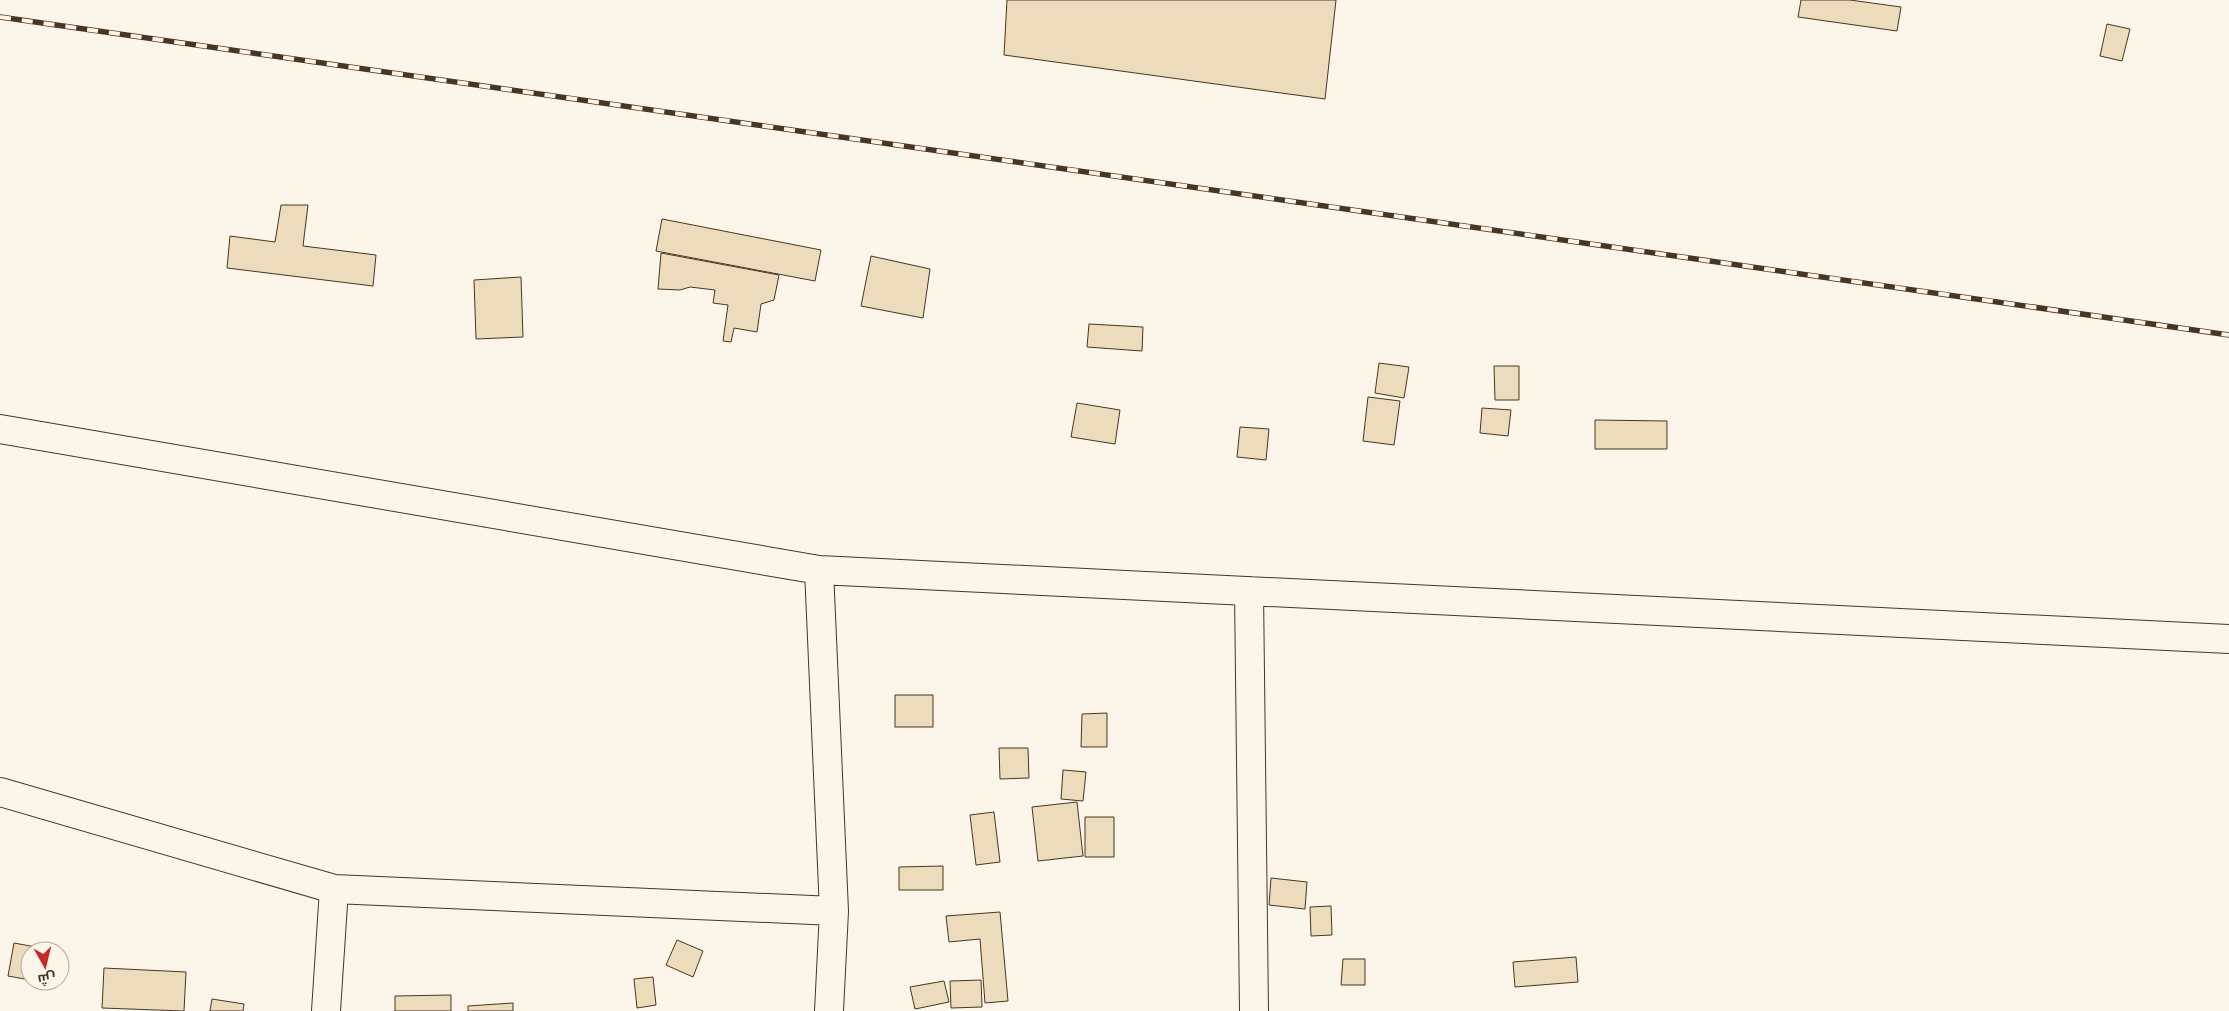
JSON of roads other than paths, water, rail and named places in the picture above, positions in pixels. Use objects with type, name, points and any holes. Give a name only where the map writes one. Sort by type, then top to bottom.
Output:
[{"type":"street","points":[[0,429],[819,570],[2229,640]]},
{"type":"street","points":[[819,570],[834,911],[829,1011]]},
{"type":"street","points":[[1249,591],[1254,1011]]},
{"type":"street","points":[[0,792],[334,889],[834,911]]},
{"type":"street","points":[[326,1011],[334,889]]},
{"type":"railway","points":[[0,17],[2229,335]]}]
